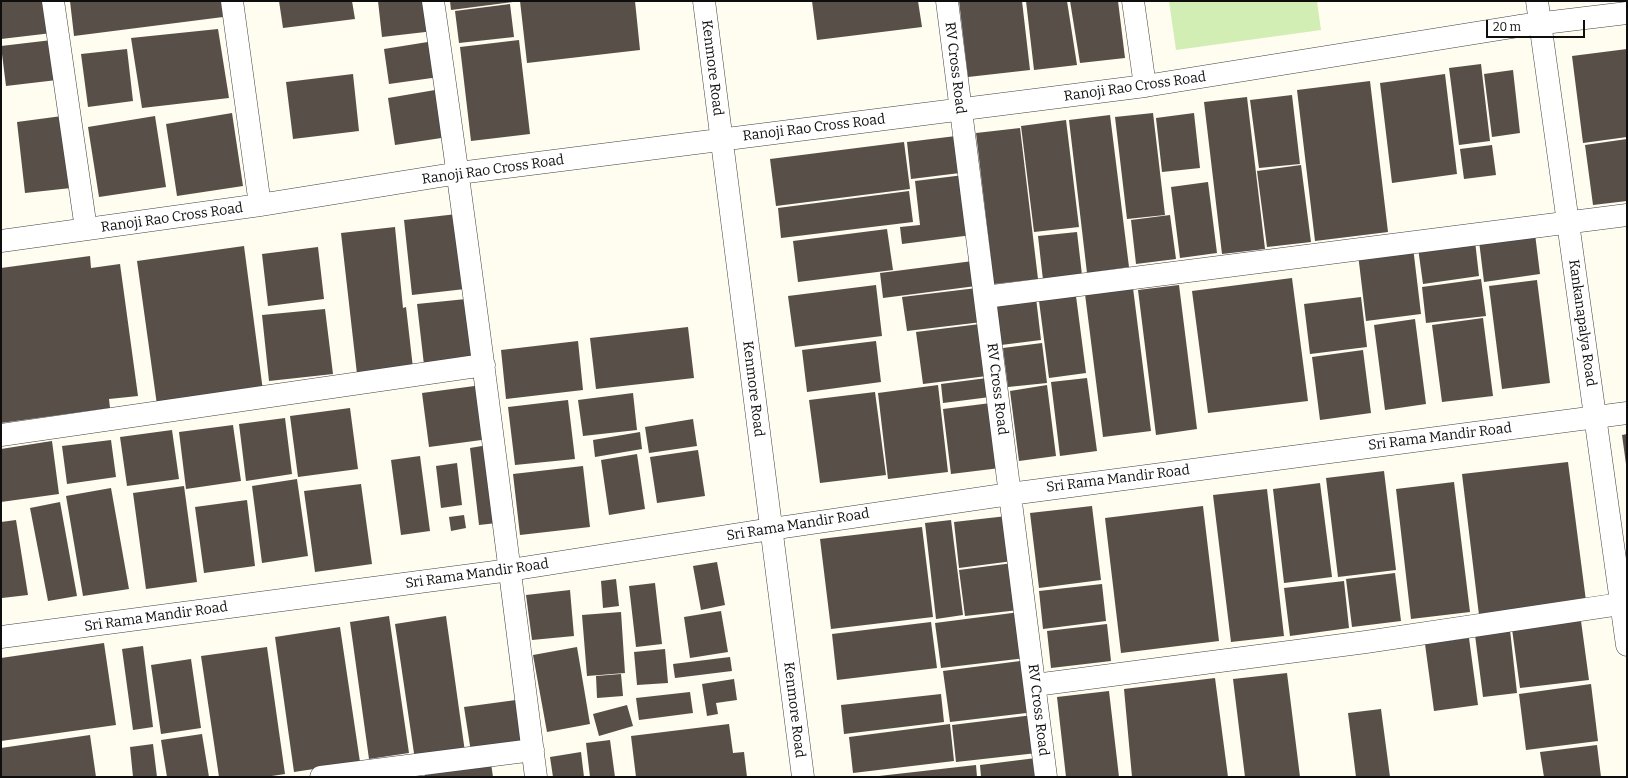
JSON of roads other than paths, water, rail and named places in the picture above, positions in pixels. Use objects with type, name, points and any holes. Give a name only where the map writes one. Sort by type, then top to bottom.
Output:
[{"type":"street","points":[[53,1],[86,230]]},
{"type":"street","points":[[232,1],[260,205]]},
{"type":"street","points":[[433,1],[459,174],[536,777]]},
{"type":"street","name":"Kenmore Road","points":[[704,1],[803,777]]},
{"type":"street","name":"RV Cross Road","points":[[947,1],[1046,777]]},
{"type":"street","points":[[1133,1],[1145,86]]},
{"type":"street","name":"Kankanapalya Road","points":[[1537,1],[1595,417],[1624,604],[1627,646]]},
{"type":"street","name":"Ranoji Rao Cross Road","points":[[1,241],[260,205],[459,174],[1145,86],[1540,24],[1627,13]]},
{"type":"street","points":[[985,297],[1627,215]]},
{"type":"street","points":[[1,435],[484,365]]},
{"type":"street","name":"Sri Rama Mandir Road","points":[[1,637],[510,570],[771,529],[1010,494],[1627,413]]},
{"type":"street","points":[[1035,685],[1366,642],[1624,604]]},
{"type":"street","points":[[321,777],[533,750]]}]
